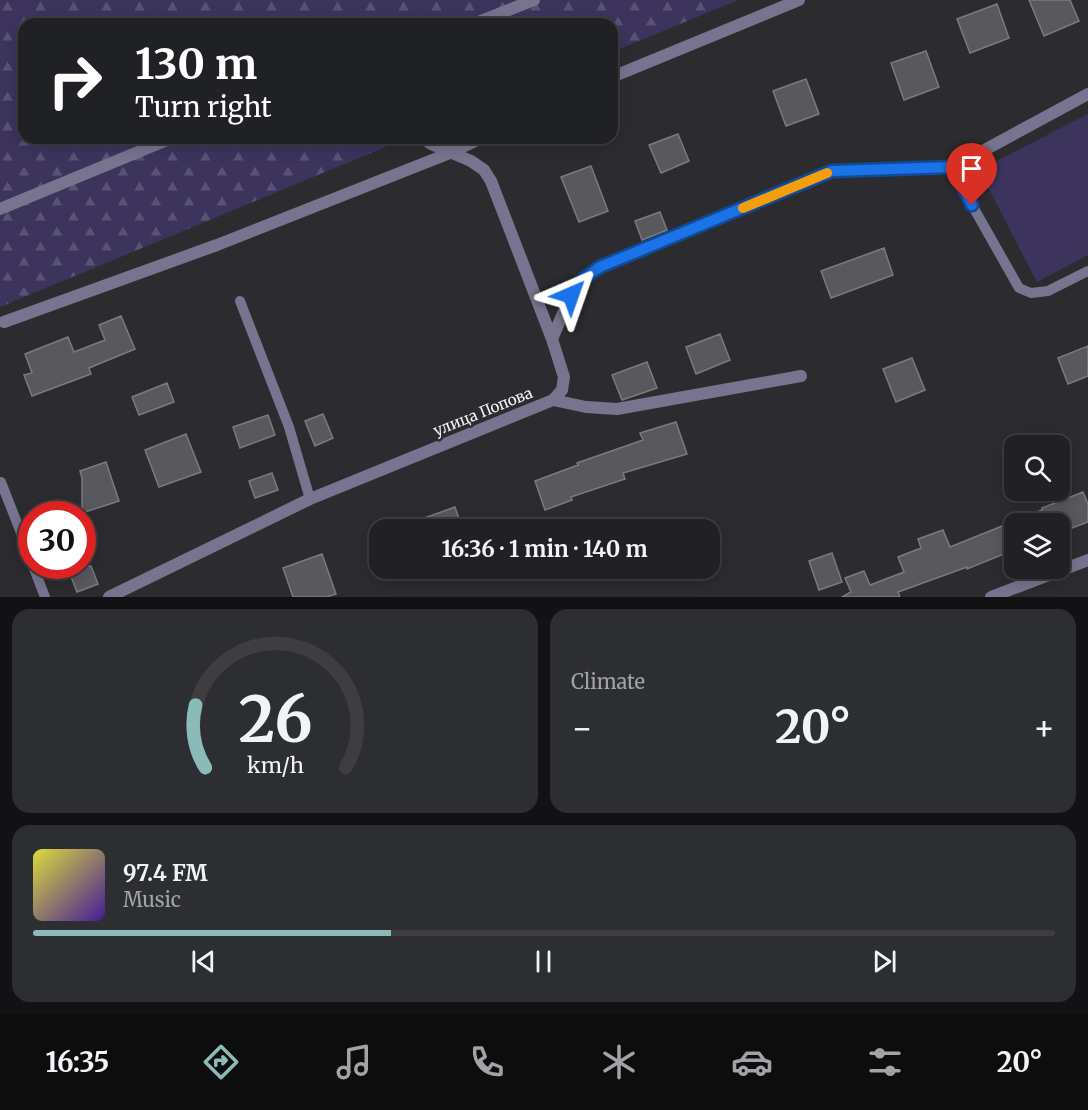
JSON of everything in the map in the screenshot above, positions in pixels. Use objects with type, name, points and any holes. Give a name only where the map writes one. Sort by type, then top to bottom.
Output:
[{"type":"street","points":[[489,18],[534,0]]},
{"type":"street","points":[[618,75],[799,0]]},
{"type":"street","points":[[552,339],[571,295],[584,278],[600,267],[832,171],[953,167],[1088,93]]},
{"type":"street","points":[[0,209],[157,144]]},
{"type":"street","name":"улица Попова","points":[[109,597],[310,500],[553,400],[562,390],[564,377],[552,339],[491,181],[483,170],[471,161],[431,144]]},
{"type":"street","points":[[4,322],[217,245],[469,144]]},
{"type":"street","points":[[553,400],[586,407],[617,409],[801,376]]},
{"type":"street","points":[[991,597],[1088,560]]},
{"type":"lane","points":[[953,167],[1019,288],[1031,293],[1048,291],[1088,271]]},
{"type":"lane","points":[[240,301],[289,427],[310,500]]},
{"type":"lane","points":[[0,483],[18,525]]},
{"type":"lane","points":[[38,579],[45,597]]},
{"type":"green space","points":[[0,0],[738,0],[618,50],[618,18],[18,18],[18,144],[393,144],[0,307]]},
{"type":"green space","points":[[1088,114],[1088,255],[1037,282],[979,170]]},
{"type":"building","points":[[1029,0],[1070,0],[1079,21],[1044,36]]},
{"type":"building","points":[[997,4],[1009,38],[970,53],[957,19]]},
{"type":"building","points":[[926,51],[939,87],[904,100],[891,63]]},
{"type":"building","points":[[806,79],[819,114],[786,126],[773,91]]},
{"type":"building","points":[[678,134],[689,161],[661,173],[649,145]]},
{"type":"building","points":[[591,166],[608,211],[579,222],[561,177]]},
{"type":"building","points":[[660,212],[667,230],[642,240],[635,221]]},
{"type":"building","points":[[884,248],[893,275],[831,298],[821,271]]},
{"type":"building","points":[[121,316],[135,349],[89,368],[91,374],[32,396],[24,375],[32,373],[25,354],[68,337],[74,352],[105,340],[99,325]]},
{"type":"building","points":[[720,334],[730,360],[696,374],[686,347]]},
{"type":"building","points":[[1088,346],[1088,376],[1068,384],[1058,358]]},
{"type":"building","points":[[912,358],[925,390],[896,402],[883,369]]},
{"type":"building","points":[[647,362],[657,388],[622,400],[612,375]]},
{"type":"building","points":[[167,383],[174,402],[139,415],[132,397]]},
{"type":"building","points":[[323,414],[333,438],[315,446],[305,421]]},
{"type":"building","points":[[268,415],[275,435],[240,448],[233,427]]},
{"type":"building","points":[[676,422],[687,454],[623,473],[625,479],[571,497],[572,500],[545,510],[535,481],[578,465],[577,463],[643,440],[640,433]]},
{"type":"building","points":[[186,434],[201,472],[159,487],[145,450]]},
{"type":"building","points":[[106,462],[119,501],[96,508],[96,501],[82,501],[80,471]]},
{"type":"building","points":[[272,473],[278,490],[255,498],[249,481]]},
{"type":"building","points":[[1083,492],[1088,504],[1088,522],[1070,529],[1070,513],[1035,513],[1060,501],[1070,501],[1070,497]]},
{"type":"building","points":[[455,507],[459,519],[421,519]]},
{"type":"building","points":[[1004,525],[1004,554],[898,592],[900,597],[842,597],[851,592],[845,578],[864,571],[870,585],[904,572],[898,557],[921,548],[918,539],[943,530],[950,547]]},
{"type":"building","points":[[832,553],[842,582],[819,590],[809,561]]},
{"type":"building","points":[[322,554],[336,594],[327,597],[293,597],[283,568]]},
{"type":"building","points":[[72,579],[96,579],[98,584],[77,592]]},
{"type":"slow traffic","points":[[743,208],[827,173]]},
{"type":"route","points":[[571,295],[584,278],[600,267],[832,171],[953,167],[972,205]]}]
